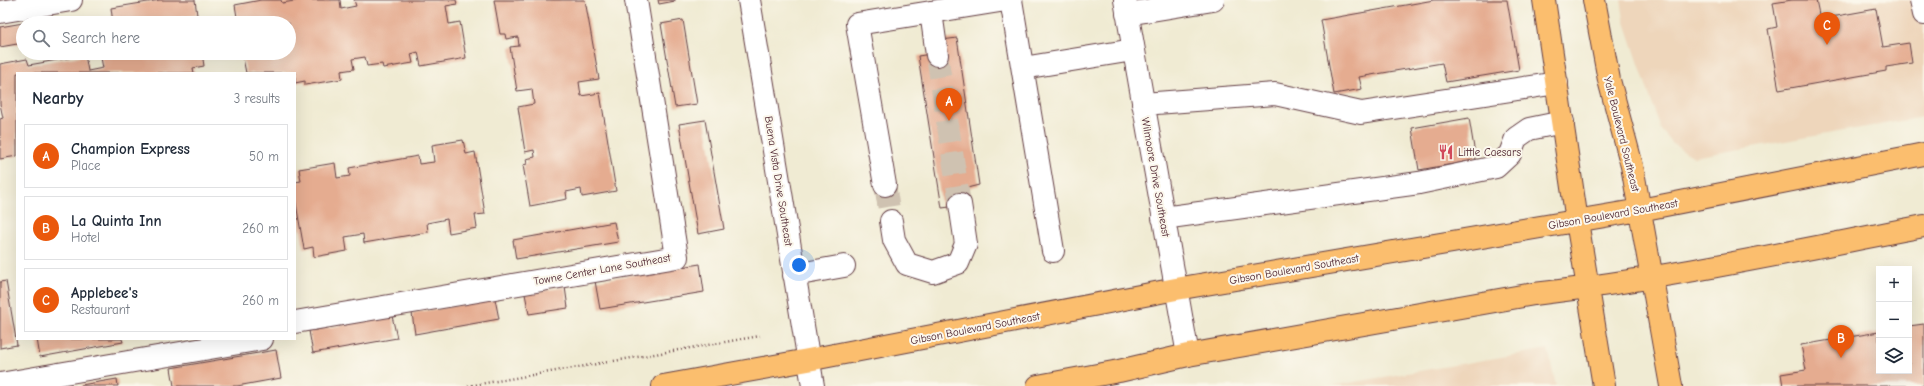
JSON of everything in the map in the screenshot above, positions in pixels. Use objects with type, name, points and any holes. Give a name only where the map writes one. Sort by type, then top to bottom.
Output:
[{"type":"main road","points":[[1544,0],[1558,83],[1577,221],[1604,386]]},
{"type":"main road","name":"Yale Boulevard Southeast","points":[[1594,0],[1609,80],[1632,166],[1671,386]]},
{"type":"main road","name":"Gibson Boulevard Southeast","points":[[663,386],[808,360],[1176,289],[1640,210],[1924,154]]},
{"type":"main road","points":[[1038,386],[1116,378],[1188,355],[1534,294],[1588,288],[1711,267],[1924,226]]},
{"type":"street","points":[[0,12],[71,0]]},
{"type":"street","name":"Towne Center Lane Southeast","points":[[296,322],[677,257],[636,0]]},
{"type":"street","name":"Buena Vista Drive Southeast","points":[[749,0],[813,386]]},
{"type":"street","points":[[885,185],[857,24],[1006,0]]},
{"type":"street","points":[[1011,0],[1024,68],[1053,251]]},
{"type":"street","points":[[1126,7],[1213,0]]},
{"type":"street","points":[[1921,0],[1924,14]]},
{"type":"street","name":"Wilmoore Drive Southeast","points":[[1126,7],[1188,355]]},
{"type":"street","points":[[930,12],[937,55]]},
{"type":"street","points":[[1024,68],[1133,50]]},
{"type":"street","points":[[1143,104],[1275,94],[1361,113],[1558,83]]},
{"type":"street","points":[[1163,218],[1411,184],[1496,167],[1510,154],[1516,138],[1529,129],[1563,122]]},
{"type":"street","points":[[891,221],[894,240],[907,264],[933,272],[958,263],[966,244],[960,204]]},
{"type":"street","points":[[794,275],[844,266]]},
{"type":"street","points":[[0,384],[256,340]]},
{"type":"path","points":[[468,386],[760,336]]},
{"type":"shaded area","points":[[1621,0],[1924,0],[1924,117],[1694,157],[1673,144],[1661,130],[1624,19]]},
{"type":"shaded area","points":[[1548,349],[1556,386],[1331,386]]},
{"type":"building","points":[[160,0],[195,0],[197,15],[112,16],[111,8]]},
{"type":"building","points":[[261,0],[281,0],[282,3],[300,0],[340,0],[341,9],[356,6],[354,0],[456,0],[457,4],[446,6],[449,24],[460,22],[466,58],[421,66],[418,52],[411,54],[413,63],[383,68],[382,64],[367,66],[365,57],[352,59],[354,69],[341,71],[342,79],[305,85],[305,81],[296,83],[296,72],[246,72],[243,60],[296,60],[296,16],[237,16],[235,5]]},
{"type":"building","points":[[494,0],[585,0],[599,79],[579,82],[581,96],[600,93],[616,191],[582,197],[581,189],[566,192],[567,199],[530,206],[523,165],[527,164],[526,159],[535,157],[534,150],[525,152],[518,107],[534,104],[532,89],[517,91],[510,47],[519,46],[518,37],[506,39],[505,34],[500,34]]},
{"type":"building","points":[[658,0],[675,0],[675,1],[659,4]]},
{"type":"building","points":[[1434,0],[1507,0],[1519,70],[1446,82],[1442,63],[1359,77],[1362,89],[1334,94],[1321,20]]},
{"type":"building","points":[[1792,0],[1816,0],[1820,19],[1876,9],[1883,47],[1909,43],[1912,63],[1886,67],[1886,71],[1779,90],[1768,29],[1777,27],[1773,3]]},
{"type":"building","points":[[683,20],[697,104],[675,107],[661,24]]},
{"type":"building","points":[[16,24],[16,44],[0,47],[0,27]]},
{"type":"building","points":[[957,38],[979,185],[967,188],[968,194],[963,195],[965,205],[942,208],[918,56],[944,52],[942,40]]},
{"type":"building","points":[[22,60],[27,60],[29,65],[57,60],[86,60],[88,71],[103,68],[101,60],[203,60],[204,66],[193,68],[194,72],[16,72],[16,156],[0,159],[0,119],[3,118],[0,104],[0,64]]},
{"type":"building","points":[[1469,118],[1476,160],[1419,170],[1412,128]]},
{"type":"building","points":[[705,120],[724,229],[698,234],[679,124]]},
{"type":"building","points":[[463,140],[466,154],[475,152],[485,214],[475,215],[477,228],[449,233],[447,219],[427,223],[428,232],[364,243],[363,234],[345,237],[347,251],[314,257],[313,247],[304,249],[296,204],[296,182],[301,181],[299,169],[335,163],[337,178],[350,176],[349,168],[418,156],[419,164],[434,162],[432,145]]},
{"type":"building","points":[[614,222],[618,242],[516,259],[513,240]]},
{"type":"building","points":[[700,264],[704,292],[600,309],[595,281]]},
{"type":"building","points":[[6,281],[17,345],[0,348],[0,282]]},
{"type":"building","points":[[565,287],[568,308],[529,314],[525,294]]},
{"type":"building","points":[[495,299],[499,319],[415,334],[412,313]]},
{"type":"building","points":[[392,316],[397,338],[313,353],[309,331]]},
{"type":"building","points":[[1924,324],[1924,386],[1783,386],[1781,374],[1806,370],[1801,345],[1876,332],[1876,374],[1912,374],[1912,326]]},
{"type":"building","points":[[37,340],[122,340],[123,342],[40,357]]},
{"type":"building","points":[[276,350],[281,378],[237,386],[174,386],[171,368]]},
{"type":"building","points":[[117,379],[118,386],[81,386],[81,385]]},
{"type":"tunnel","points":[[937,55],[960,204]]},
{"type":"tunnel","points":[[885,185],[891,221]]},
{"type":"place","name":"Applebee's","points":[[1827,45]]},
{"type":"place","name":"Champion Express","points":[[949,121]]},
{"type":"place","name":"Little Caesars","points":[[1446,152]]},
{"type":"place","name":"La Quinta Inn","points":[[1841,358]]}]
